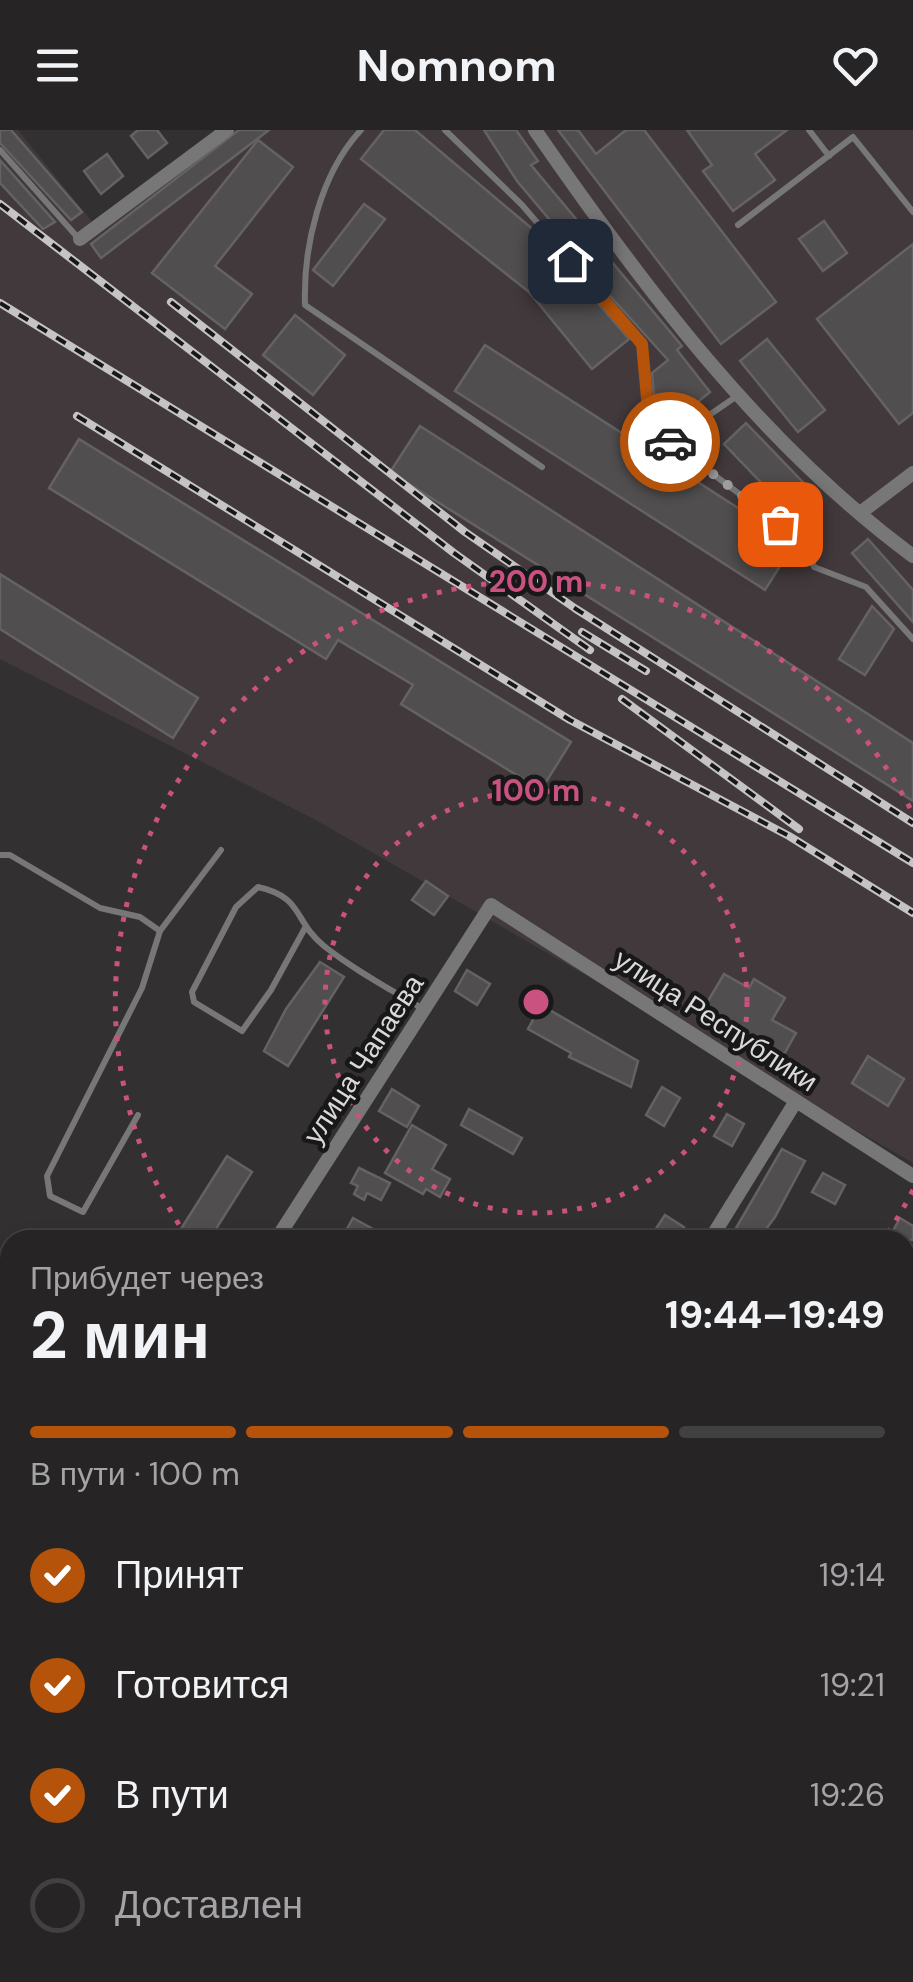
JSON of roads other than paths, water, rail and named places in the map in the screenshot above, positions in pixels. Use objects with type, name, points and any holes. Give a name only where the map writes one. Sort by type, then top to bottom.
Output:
[{"type":"street","points":[[80,240],[227,130]]},
{"type":"street","points":[[535,130],[606,233],[738,395],[860,513],[913,556]]},
{"type":"street","points":[[860,513],[913,472]]},
{"type":"street","name":"улица Чапаева","points":[[282,1230],[491,905]]},
{"type":"street","name":"улица Республики","points":[[491,905],[913,1176]]},
{"type":"street","points":[[716,1230],[796,1101]]},
{"type":"lane","points":[[362,130],[320,200],[304,272],[305,305],[542,467]]},
{"type":"lane","points":[[445,130],[522,205],[642,344],[648,409],[670,442],[808,544],[814,567],[866,587],[913,639]]},
{"type":"lane","points":[[809,130],[828,156]]},
{"type":"lane","points":[[738,225],[853,137],[913,212]]},
{"type":"lane","points":[[0,150],[80,240]]},
{"type":"lane","points":[[670,442],[738,395]]},
{"type":"lane","points":[[138,1115],[83,1212],[50,1196],[47,1176],[142,988],[160,931],[221,850]]},
{"type":"lane","points":[[0,855],[10,854],[100,908],[140,917],[160,931]]},
{"type":"lane","points":[[305,928],[271,990],[242,1031],[194,1002],[192,992],[236,906],[258,887],[282,892],[298,908],[305,928],[325,946],[424,1010]]},
{"type":"railway","points":[[0,204],[454,553],[590,650]]},
{"type":"railway","points":[[171,302],[465,532],[576,609],[913,823]]},
{"type":"railway","points":[[0,303],[913,863]]},
{"type":"railway","points":[[77,416],[570,720],[789,836],[913,913]]},
{"type":"railway","points":[[582,632],[646,671]]},
{"type":"railway","points":[[622,699],[799,829]]}]
